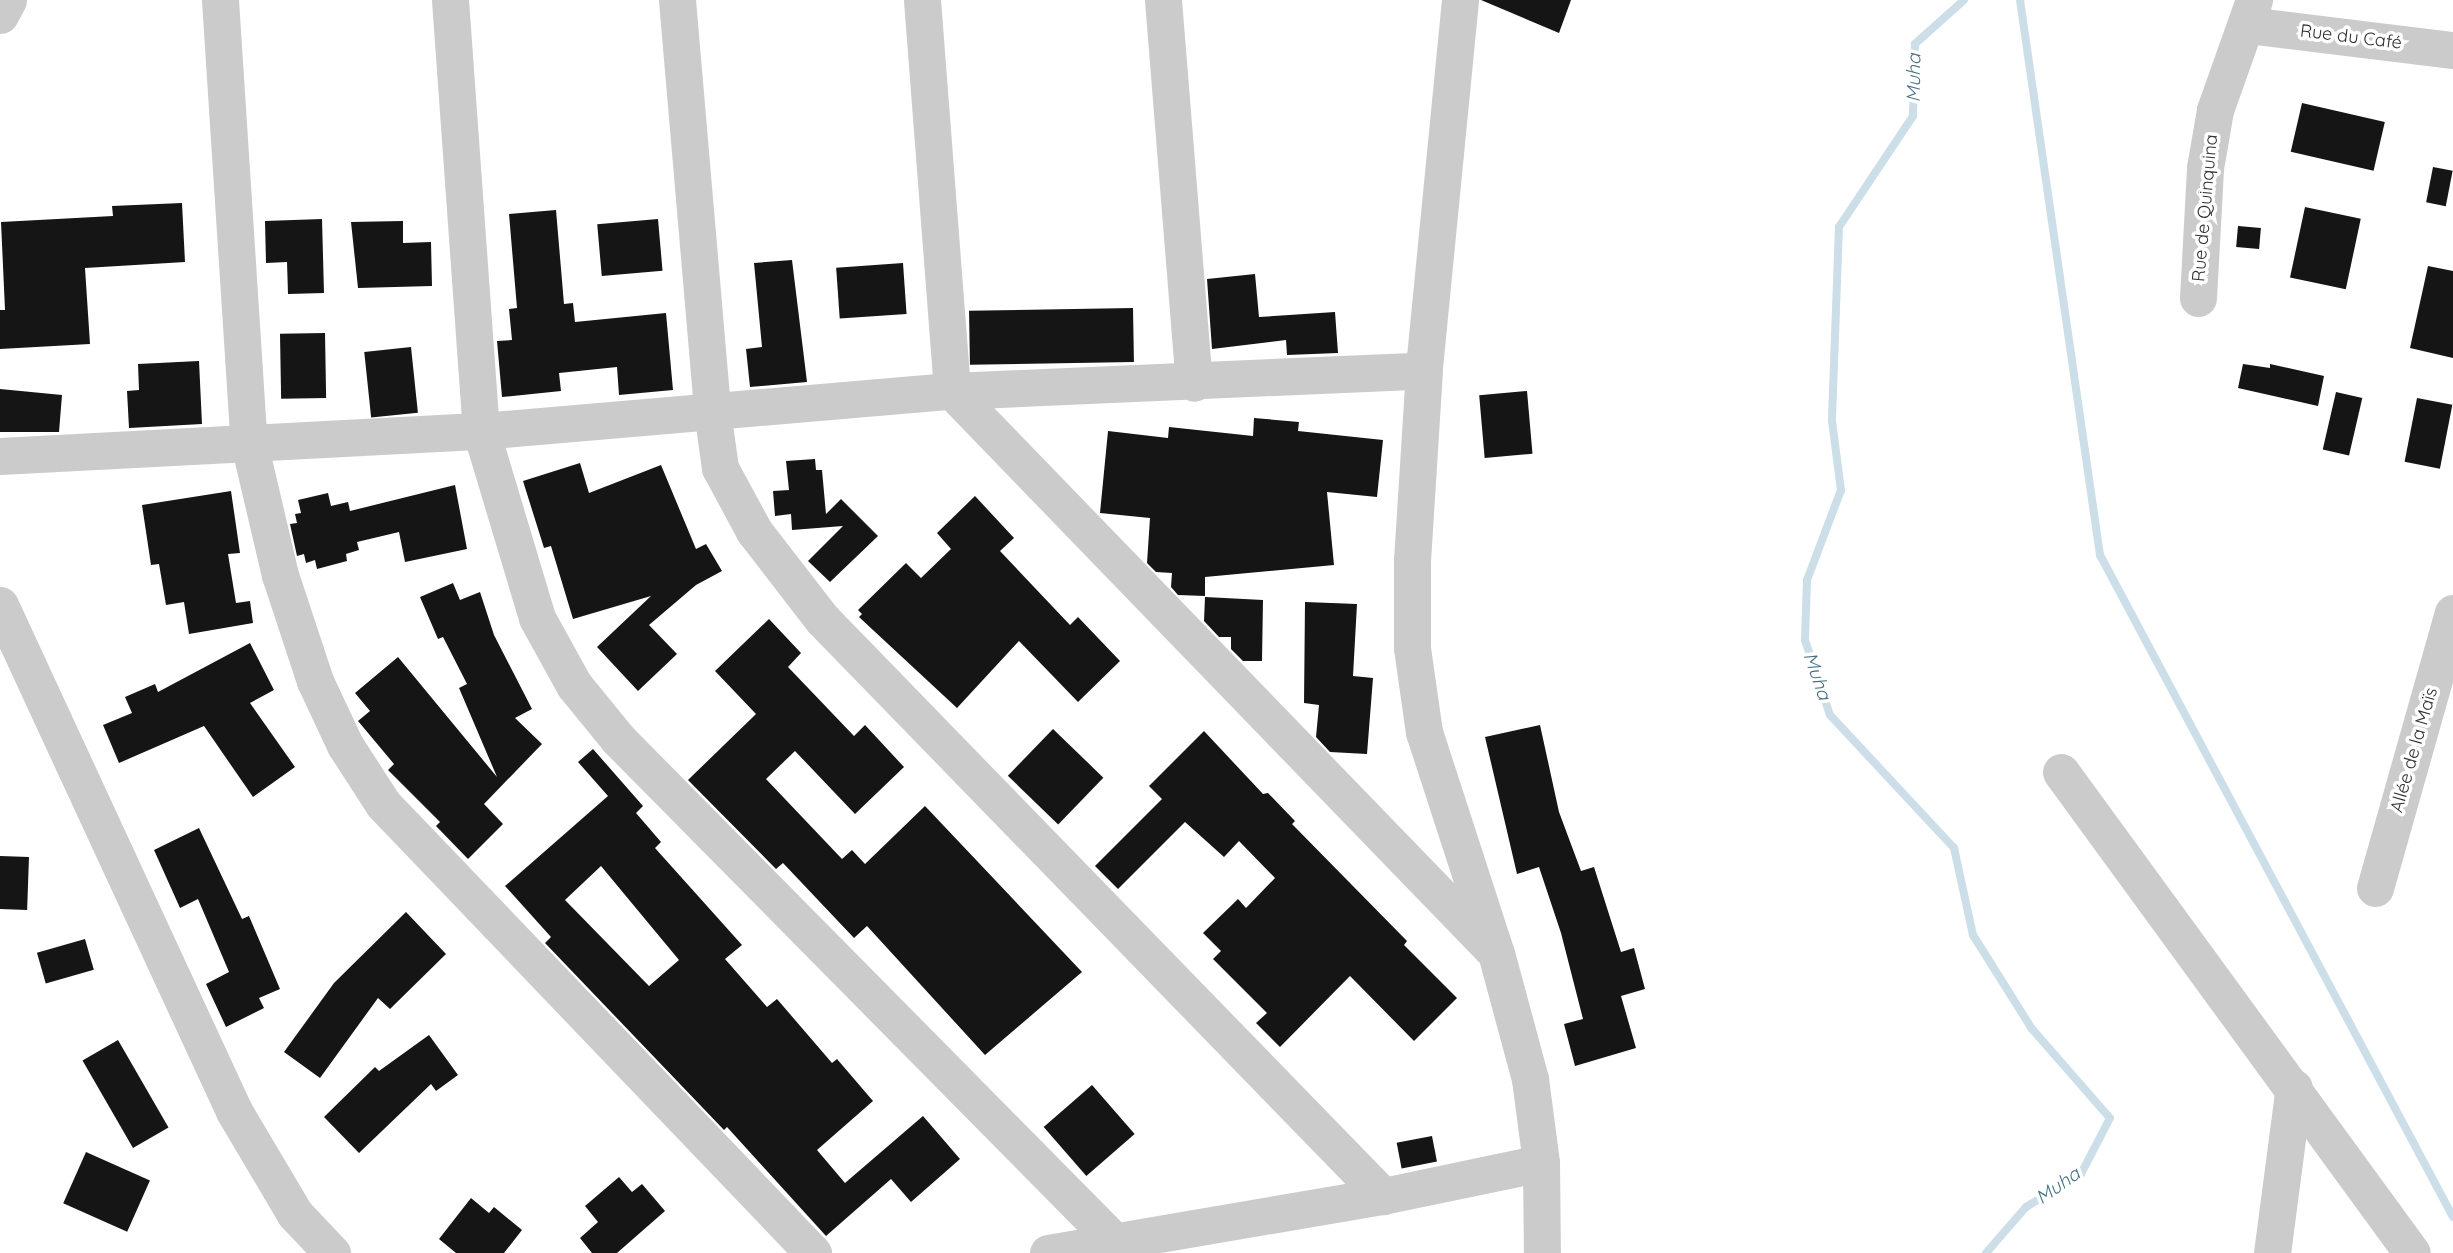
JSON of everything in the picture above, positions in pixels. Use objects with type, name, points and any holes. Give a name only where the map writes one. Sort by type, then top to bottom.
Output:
[{"type":"street","points":[[0,15],[8,0]]},
{"type":"street","points":[[220,0],[249,443],[280,575],[315,681],[345,745],[383,804],[813,1253]]},
{"type":"street","points":[[450,0],[481,431],[537,618],[574,685],[618,739],[1117,1244]]},
{"type":"street","points":[[677,0],[712,411],[720,468],[748,520],[822,619],[1383,1196]]},
{"type":"street","points":[[922,0],[952,391],[1496,953]]},
{"type":"street","points":[[1163,0],[1195,383]]},
{"type":"street","points":[[1460,0],[1424,370],[1412,559],[1412,648],[1424,732],[1496,953],[1530,1079],[1541,1163],[1542,1253]]},
{"type":"street","name":"Rue du Café","points":[[2251,12],[2453,50]]},
{"type":"street","name":"Rue de Quinquina","points":[[2198,298],[2205,168],[2215,110],[2227,68],[2251,12]]},
{"type":"street","points":[[0,456],[481,431],[952,391],[1195,383],[1424,370]]},
{"type":"street","points":[[0,606],[234,1111],[295,1214],[332,1253]]},
{"type":"street","name":"Allée de la Maïs","points":[[2375,888],[2453,613]]},
{"type":"street","points":[[2061,772],[2294,1087],[2412,1253]]},
{"type":"street","points":[[2272,1253],[2294,1087]]},
{"type":"street","points":[[1048,1253],[1117,1244],[1383,1196],[1541,1163]]},
{"type":"building","points":[[1481,0],[1571,0],[1559,33]]},
{"type":"building","points":[[2302,103],[2385,122],[2374,171],[2291,152]]},
{"type":"building","points":[[2433,167],[2453,171],[2446,206],[2426,202]]},
{"type":"building","points":[[182,203],[185,262],[85,268],[90,344],[0,349],[0,310],[5,310],[1,222],[113,216],[112,206]]},
{"type":"building","points":[[2305,207],[2361,219],[2346,289],[2290,277]]},
{"type":"building","points":[[556,210],[564,304],[573,303],[575,322],[666,313],[673,390],[619,395],[617,367],[559,373],[561,391],[502,397],[497,341],[512,340],[509,309],[517,308],[509,214]]},
{"type":"building","points":[[322,219],[324,293],[288,294],[287,262],[266,263],[265,221]]},
{"type":"building","points":[[658,219],[663,271],[602,276],[597,224]]},
{"type":"building","points":[[403,221],[403,243],[431,242],[432,286],[358,288],[351,222]]},
{"type":"building","points":[[2238,226],[2261,228],[2259,249],[2236,247]]},
{"type":"building","points":[[792,260],[807,382],[750,387],[746,349],[762,347],[754,263]]},
{"type":"building","points":[[903,263],[907,314],[840,319],[836,268]]},
{"type":"building","points":[[2428,266],[2453,271],[2453,358],[2410,348]]},
{"type":"building","points":[[1255,274],[1259,317],[1335,312],[1338,353],[1287,355],[1286,340],[1212,349],[1207,279]]},
{"type":"building","points":[[1133,308],[1134,362],[970,365],[969,311]]},
{"type":"building","points":[[325,333],[326,398],[281,399],[280,334]]},
{"type":"building","points":[[411,347],[418,413],[371,418],[364,352]]},
{"type":"building","points":[[199,361],[202,424],[129,428],[127,391],[139,390],[138,364]]},
{"type":"building","points":[[2243,364],[2270,368],[2270,364],[2324,376],[2318,406],[2238,388]]},
{"type":"building","points":[[0,389],[62,395],[59,432],[0,432]]},
{"type":"building","points":[[1527,391],[1532,454],[1485,458],[1479,395]]},
{"type":"building","points":[[2336,392],[2362,398],[2349,456],[2323,449]]},
{"type":"building","points":[[2417,398],[2452,405],[2440,469],[2405,462]]},
{"type":"building","points":[[1254,418],[1299,422],[1298,431],[1383,440],[1377,497],[1327,492],[1334,565],[1205,577],[1205,596],[1178,595],[1171,587],[1172,573],[1156,572],[1147,563],[1150,518],[1100,513],[1108,431],[1168,438],[1169,427],[1253,436]]},
{"type":"building","points":[[815,459],[816,470],[822,470],[826,514],[841,499],[878,536],[830,582],[808,561],[843,526],[792,530],[791,514],[775,516],[773,491],[789,490],[786,461]]},
{"type":"building","points":[[580,463],[589,493],[661,465],[696,549],[706,544],[722,571],[696,585],[649,625],[677,654],[638,691],[597,647],[651,596],[573,619],[551,546],[544,548],[523,481]]},
{"type":"building","points":[[455,485],[467,549],[405,562],[399,532],[357,542],[359,550],[346,554],[347,561],[317,569],[315,560],[306,563],[304,554],[297,556],[290,524],[297,523],[295,514],[301,513],[298,500],[328,493],[331,506],[348,502],[350,511]]},
{"type":"building","points":[[231,491],[240,553],[228,554],[236,603],[250,601],[253,623],[189,634],[184,602],[166,605],[159,564],[151,565],[142,505]]},
{"type":"building","points":[[975,496],[1014,538],[1000,551],[1070,625],[1078,617],[1120,661],[1078,702],[1019,641],[957,708],[859,617],[862,614],[858,610],[906,563],[921,578],[951,549],[937,533]]},
{"type":"building","points":[[453,583],[460,600],[480,592],[494,635],[532,709],[515,718],[542,744],[484,804],[503,824],[468,859],[436,826],[440,822],[388,770],[394,764],[358,721],[370,711],[355,693],[398,657],[497,777],[459,688],[467,684],[443,637],[438,639],[420,597]]},
{"type":"building","points":[[1205,597],[1263,600],[1262,661],[1243,661],[1231,649],[1231,637],[1219,637],[1204,621]]},
{"type":"building","points":[[1305,602],[1357,604],[1353,676],[1373,678],[1367,754],[1330,752],[1316,737],[1319,705],[1304,703]]},
{"type":"building","points":[[769,619],[801,653],[788,667],[854,736],[865,725],[904,767],[855,814],[795,751],[766,779],[842,859],[852,850],[865,864],[925,806],[1082,972],[985,1055],[867,926],[854,938],[783,863],[776,869],[688,780],[756,714],[715,671]]},
{"type":"building","points":[[250,643],[274,690],[250,703],[295,767],[253,797],[204,726],[119,763],[103,725],[132,713],[125,697],[155,684],[158,692]]},
{"type":"building","points":[[1540,725],[1559,812],[1581,871],[1594,867],[1621,952],[1634,948],[1645,989],[1621,996],[1636,1048],[1575,1066],[1564,1024],[1583,1019],[1561,933],[1539,867],[1517,874],[1485,737]]},
{"type":"building","points":[[1053,729],[1103,778],[1058,824],[1008,776]]},
{"type":"building","points":[[1204,731],[1263,794],[1268,793],[1295,821],[1292,824],[1407,941],[1404,945],[1457,998],[1414,1041],[1350,976],[1280,1047],[1256,1023],[1267,1013],[1213,959],[1221,951],[1203,933],[1238,899],[1246,908],[1275,878],[1239,841],[1224,857],[1185,822],[1118,889],[1095,866],[1162,799],[1149,786]]},
{"type":"building","points":[[593,749],[643,806],[636,813],[661,842],[655,848],[742,945],[725,959],[767,1007],[777,999],[832,1063],[837,1059],[873,1101],[817,1150],[845,1183],[923,1116],[960,1159],[911,1202],[891,1179],[826,1236],[727,1127],[724,1130],[545,943],[551,937],[505,886],[608,796],[578,762]],"holes":[[[601,866],[679,960],[649,986],[565,900]]]},
{"type":"building","points":[[199,828],[242,919],[249,916],[280,989],[259,998],[264,1008],[226,1027],[206,984],[229,972],[198,899],[180,908],[154,850]]},
{"type":"building","points":[[0,856],[29,857],[27,910],[0,909]]},
{"type":"building","points":[[406,912],[446,954],[390,1009],[378,998],[320,1078],[284,1052],[334,983]]},
{"type":"building","points":[[85,939],[94,970],[46,984],[37,953]]},
{"type":"building","points":[[429,1035],[458,1075],[436,1091],[431,1084],[359,1153],[324,1117],[375,1067],[379,1071]]},
{"type":"building","points":[[118,1040],[168,1127],[133,1148],[82,1060]]},
{"type":"building","points":[[1092,1085],[1135,1134],[1086,1176],[1044,1127]]},
{"type":"building","points":[[1432,1136],[1437,1162],[1402,1168],[1397,1143]]},
{"type":"building","points":[[86,1152],[150,1180],[127,1232],[63,1203]]},
{"type":"building","points":[[619,1177],[632,1192],[642,1184],[665,1211],[617,1253],[592,1253],[580,1238],[598,1222],[585,1206]]},
{"type":"building","points":[[471,1198],[489,1213],[494,1207],[522,1230],[504,1253],[456,1253],[439,1239]]},
{"type":"waterway","name":"Muha","points":[[1964,0],[1915,44],[1913,116],[1839,227],[1832,421],[1841,490],[1807,580],[1805,640],[1830,715],[1954,848],[1973,935],[2032,1029],[2110,1118],[2081,1174],[2026,1207],[1986,1253]]},
{"type":"waterway","points":[[2020,0],[2100,555],[2453,1217]]}]
